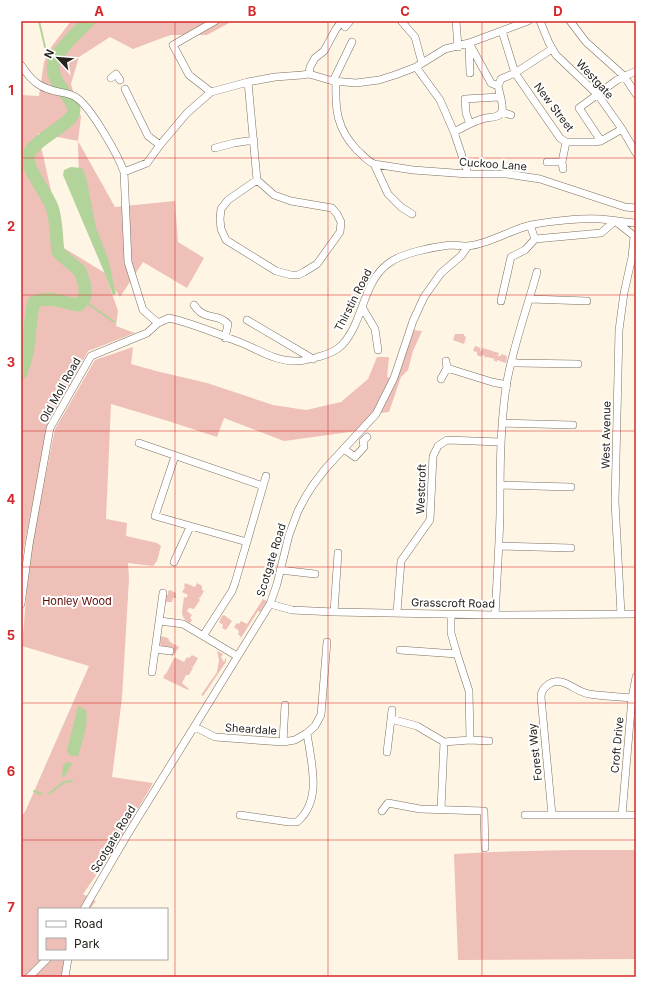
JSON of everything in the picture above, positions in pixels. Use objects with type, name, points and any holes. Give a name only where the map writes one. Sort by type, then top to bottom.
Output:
[{"type":"street","points":[[210,92],[189,75],[173,45],[215,21]]},
{"type":"street","points":[[309,74],[310,67],[315,58],[324,51],[336,29],[350,21]]},
{"type":"street","points":[[456,21],[458,46]]},
{"type":"street","points":[[124,172],[147,163],[186,113],[210,92],[275,77],[309,74],[334,82],[356,83],[379,80],[419,65],[445,49],[502,32],[528,21]]},
{"type":"street","name":"Westgate","points":[[540,21],[556,55],[598,95],[622,129],[636,153]]},
{"type":"street","points":[[570,21],[586,42],[624,76],[636,94]]},
{"type":"street","points":[[402,22],[415,38],[419,65],[440,100],[454,132],[468,174]]},
{"type":"street","name":"New Street","points":[[502,32],[515,73],[560,138],[566,142],[601,141],[622,129]]},
{"type":"street","points":[[352,42],[334,82],[335,99],[341,127],[347,139],[371,163],[388,194],[401,207],[412,214]]},
{"type":"street","points":[[469,43],[470,73]]},
{"type":"street","points":[[469,43],[491,83],[498,86]]},
{"type":"street","points":[[454,132],[485,118],[498,116],[502,112],[502,104],[499,98],[498,86],[501,79],[515,73],[552,49]]},
{"type":"street","points":[[21,65],[29,78],[36,83],[54,91],[77,98],[90,114],[120,161],[124,172],[128,262],[143,310],[158,323]]},
{"type":"street","points":[[601,141],[579,108],[624,76],[636,71]]},
{"type":"street","points":[[111,78],[116,74],[120,80]]},
{"type":"street","points":[[248,82],[257,180],[274,195],[291,201],[332,208],[338,214],[342,222],[340,232],[317,264],[298,275],[291,275],[276,271],[226,240],[220,224],[221,209],[228,200],[257,180]]},
{"type":"street","points":[[125,88],[148,136],[160,145]]},
{"type":"street","points":[[470,124],[466,113],[465,99],[499,98]]},
{"type":"street","points":[[502,112],[511,115]]},
{"type":"street","points":[[215,148],[254,140]]},
{"type":"street","points":[[547,162],[563,166],[566,142]]},
{"type":"street","name":"Cuckoo Lane","points":[[371,163],[413,170],[468,174],[507,174],[545,180],[612,203],[636,208]]},
{"type":"street","name":"Thirstin Road","points":[[158,323],[169,318],[182,320],[279,359],[297,361],[313,359],[330,354],[342,346],[353,328],[369,288],[378,272],[390,262],[427,249],[451,245],[468,246],[500,237],[530,225],[600,219],[636,224]]},
{"type":"street","points":[[501,301],[511,257],[525,250],[535,239],[601,233],[615,221],[635,237]]},
{"type":"street","name":"West Avenue","points":[[621,614],[615,502],[619,330],[624,293],[634,255],[635,237],[633,228],[636,224]]},
{"type":"street","points":[[530,225],[535,239]]},
{"type":"street","name":"Scotgate Road","points":[[85,908],[126,837],[270,604],[289,535],[298,511],[312,485],[376,414],[394,378],[414,320],[424,297],[441,273],[461,256],[468,246]]},
{"type":"street","points":[[495,615],[499,546],[500,442],[502,423],[507,385],[512,362],[537,272]]},
{"type":"street","points":[[530,299],[587,301]]},
{"type":"street","points":[[194,305],[204,316],[224,319],[228,324],[225,338]]},
{"type":"street","points":[[362,307],[375,330],[378,350]]},
{"type":"street","points":[[247,320],[313,359]]},
{"type":"street","name":"Old Moll Road","points":[[21,604],[28,545],[50,428],[91,356],[146,333],[158,323]]},
{"type":"street","points":[[512,362],[517,364],[578,364]]},
{"type":"street","points":[[441,379],[447,364],[492,382],[507,385]]},
{"type":"street","points":[[502,423],[573,425]]},
{"type":"street","points":[[344,448],[355,457],[364,447],[363,442],[367,437]]},
{"type":"street","name":"Westcroft","points":[[397,612],[401,561],[430,520],[433,456],[438,446],[447,440],[500,442]]},
{"type":"street","points":[[139,443],[263,486]]},
{"type":"street","points":[[175,456],[155,516],[247,542]]},
{"type":"street","points":[[203,636],[232,591],[266,476]]},
{"type":"street","points":[[500,485],[571,487]]},
{"type":"street","points":[[174,562],[190,527]]},
{"type":"street","points":[[499,546],[572,548]]},
{"type":"street","points":[[334,612],[338,553]]},
{"type":"street","points":[[280,570],[315,574]]},
{"type":"street","points":[[152,672],[163,593]]},
{"type":"street","name":"Grasscroft Road","points":[[270,604],[292,610],[334,612],[495,615],[636,614]]},
{"type":"street","points":[[451,614],[451,633],[456,654],[469,691],[470,740]]},
{"type":"street","points":[[160,621],[183,624],[237,656]]},
{"type":"street","name":"Sheardale","points":[[195,726],[215,737],[283,742],[295,740],[307,733],[315,726],[321,715],[327,642]]},
{"type":"street","points":[[156,649],[170,651]]},
{"type":"street","points":[[400,650],[456,654]]},
{"type":"street","name":"Croft Drive","points":[[622,815],[632,698],[636,677]]},
{"type":"street","name":"Forest Way","points":[[552,815],[540,697],[544,687],[558,681],[587,694],[632,698]]},
{"type":"street","points":[[283,742],[285,705]]},
{"type":"street","points":[[387,752],[392,710]]},
{"type":"street","points":[[392,719],[417,726],[444,742],[470,740],[489,741]]},
{"type":"street","points":[[240,815],[289,822],[297,822],[305,816],[310,804],[314,785],[307,733]]},
{"type":"street","points":[[441,809],[444,742]]},
{"type":"street","points":[[382,811],[388,803],[420,809],[484,811],[485,848]]},
{"type":"street","points":[[525,814],[636,815]]},
{"type":"street","points":[[29,977],[46,960]]},
{"type":"street","points":[[65,977],[68,960]]},
{"type":"green space","points":[[71,21],[228,21],[229,23],[207,35],[171,35],[133,49],[110,37],[79,57],[71,84],[81,117],[78,141],[115,207],[175,201],[178,242],[204,258],[187,288],[143,262],[120,297],[106,276],[118,311],[116,326],[135,333],[88,351],[48,427],[21,567],[21,95],[39,96],[44,62],[52,46]],"holes":[[[38,133],[78,141],[79,180],[105,273],[64,248]]]},
{"type":"green space","name":"Honley Wood","points":[[413,330],[422,331],[413,351],[408,370],[401,377],[389,412],[372,414],[357,431],[284,441],[224,418],[217,437],[111,404],[106,519],[127,523],[126,536],[157,543],[161,546],[157,561],[153,566],[128,563],[129,579],[122,698],[112,777],[153,783],[114,850],[83,894],[96,901],[91,908],[38,908],[38,960],[64,960],[62,977],[21,977],[21,817],[25,812],[89,666],[22,646],[30,552],[55,429],[95,360],[133,347],[131,364],[207,383],[273,405],[306,410],[341,402],[368,379],[377,357],[389,357],[387,377],[395,379]]},
{"type":"green space","points":[[455,334],[464,334],[466,337],[464,344],[453,340]]},
{"type":"green space","points":[[475,346],[481,348],[481,351],[483,348],[499,353],[498,356],[501,356],[501,354],[505,355],[507,357],[506,363],[497,360],[497,362],[493,360],[495,359],[477,355],[477,352],[473,351]]},
{"type":"green space","points":[[185,583],[195,587],[197,583],[202,586],[202,590],[204,591],[200,598],[198,597],[200,600],[194,609],[189,608],[187,611],[192,615],[190,618],[192,620],[190,623],[186,621],[182,612],[184,597],[186,598],[188,595],[182,592],[185,587]]},
{"type":"green space","points":[[170,590],[176,593],[176,598],[173,598],[172,602],[165,602],[166,595],[168,595],[168,591]]},
{"type":"green space","points":[[263,599],[267,601],[260,612],[258,611],[239,641],[241,637],[238,634],[239,631],[234,627],[241,621],[247,624]]},
{"type":"green space","points":[[224,615],[232,621],[226,630],[222,628],[223,625],[219,622]]},
{"type":"green space","points":[[161,636],[168,638],[170,642],[179,647],[173,656],[170,655],[171,647],[161,646]]},
{"type":"green space","points":[[217,651],[223,654],[221,657],[224,662],[226,657],[226,662],[203,696],[201,695],[217,672],[219,660]]},
{"type":"green space","points":[[192,655],[198,658],[193,667],[191,667],[193,668],[189,675],[186,675],[182,683],[189,689],[188,690],[163,678],[174,658],[184,662],[187,657],[189,658]]},
{"type":"green space","points":[[572,850],[636,850],[636,959],[458,960],[454,854]]},
{"type":"shaded area","points":[[71,167],[82,168],[86,177],[96,228],[108,258],[116,294],[113,295],[63,175],[64,170]]},
{"type":"shaded area","points":[[78,706],[86,710],[87,722],[78,756],[71,756],[67,751]]},
{"type":"shaded area","points":[[67,762],[72,764],[65,776],[62,777],[63,766]]},
{"type":"waterway","points":[[39,21],[45,47]]},
{"type":"waterway","points":[[21,373],[28,347],[34,302],[51,299],[79,305],[85,295],[85,286],[80,271],[58,252],[54,213],[34,175],[28,156],[36,145],[66,122],[73,114],[74,108],[72,103],[58,83],[53,68],[55,59],[61,50],[89,21]]},
{"type":"waterway","points":[[50,52],[55,58]]},
{"type":"waterway","points":[[21,174],[28,158]]},
{"type":"waterway","points":[[83,300],[114,322]]},
{"type":"waterway","points":[[49,794],[64,782],[72,781]]},
{"type":"waterway","points":[[34,791],[42,794]]}]
